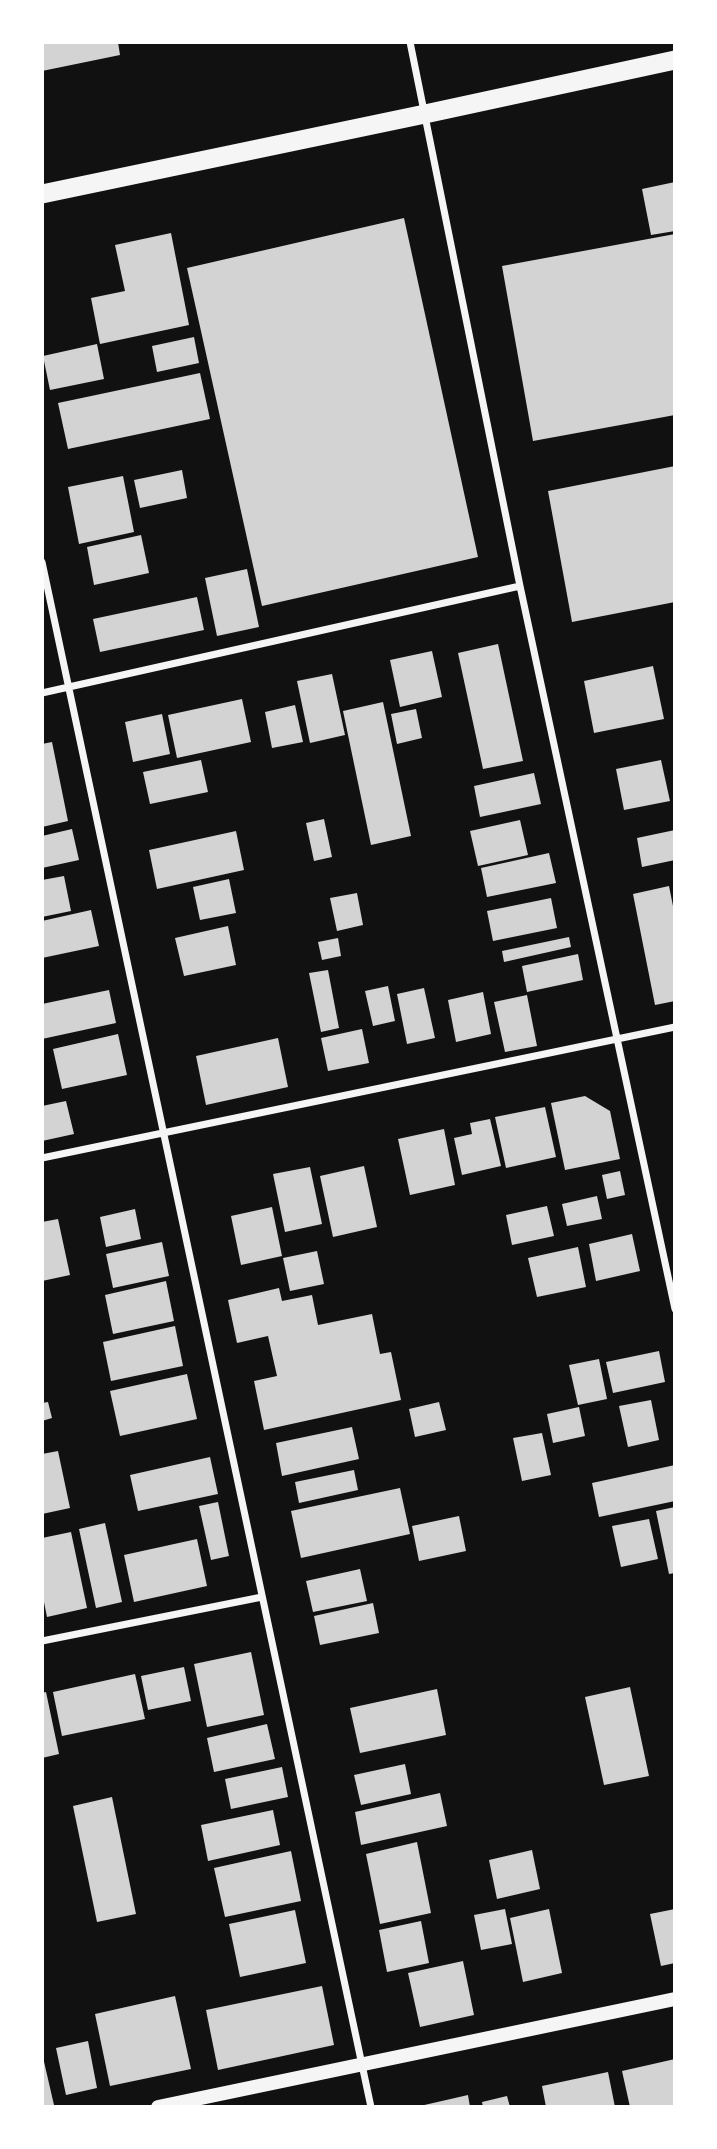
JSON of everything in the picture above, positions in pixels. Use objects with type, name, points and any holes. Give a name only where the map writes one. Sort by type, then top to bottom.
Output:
[{"type":"highway","points":[[42,194],[675,60]]},
{"type":"main road","points":[[158,2107],[675,1999]]},
{"type":"street","points":[[410,42],[520,586],[675,1309]]},
{"type":"street","points":[[42,562],[371,2107]]},
{"type":"street","points":[[42,693],[520,586]]},
{"type":"street","points":[[42,1158],[675,1027]]},
{"type":"street","points":[[42,1642],[262,1597]]},
{"type":"building","points":[[42,42],[118,42],[120,55],[42,71]]},
{"type":"building","points":[[675,182],[675,231],[651,235],[642,189]]},
{"type":"building","points":[[404,218],[478,557],[262,606],[187,268]]},
{"type":"building","points":[[171,233],[189,325],[100,344],[91,298],[125,291],[115,245]]},
{"type":"building","points":[[675,234],[675,415],[533,441],[502,266]]},
{"type":"building","points":[[194,337],[199,363],[157,372],[152,346]]},
{"type":"building","points":[[97,344],[104,379],[50,390],[43,356]]},
{"type":"building","points":[[200,373],[210,419],[68,449],[58,403]]},
{"type":"building","points":[[675,466],[675,602],[572,622],[548,491]]},
{"type":"building","points":[[182,470],[187,498],[140,508],[134,480]]},
{"type":"building","points":[[123,476],[134,532],[79,544],[68,487]]},
{"type":"building","points":[[141,535],[149,573],[94,585],[87,547]]},
{"type":"building","points":[[247,569],[259,627],[217,636],[205,578]]},
{"type":"building","points":[[197,597],[204,630],[100,652],[93,619]]},
{"type":"building","points":[[498,644],[523,761],[483,769],[458,653]]},
{"type":"building","points":[[432,651],[442,697],[400,707],[390,660]]},
{"type":"building","points":[[653,666],[664,719],[594,733],[584,681]]},
{"type":"building","points":[[332,674],[345,735],[310,743],[297,681]]},
{"type":"building","points":[[242,699],[251,742],[177,758],[168,715]]},
{"type":"building","points":[[383,702],[411,836],[371,845],[343,711]]},
{"type":"building","points":[[295,705],[303,742],[272,748],[265,712]]},
{"type":"building","points":[[416,709],[422,738],[397,744],[391,714]]},
{"type":"building","points":[[162,714],[170,754],[133,762],[125,722]]},
{"type":"building","points":[[52,742],[68,821],[42,827],[42,744]]},
{"type":"building","points":[[201,760],[208,792],[150,804],[143,772]]},
{"type":"building","points":[[661,760],[670,801],[624,810],[616,769]]},
{"type":"building","points":[[534,773],[541,804],[480,817],[474,786]]},
{"type":"building","points":[[324,819],[332,857],[314,861],[306,823]]},
{"type":"building","points":[[520,820],[528,855],[478,866],[470,831]]},
{"type":"building","points":[[72,829],[79,860],[42,868],[42,836]]},
{"type":"building","points":[[675,830],[675,860],[642,867],[637,838]]},
{"type":"building","points":[[236,831],[244,870],[157,889],[149,850]]},
{"type":"building","points":[[549,853],[556,883],[487,897],[481,868]]},
{"type":"building","points":[[64,876],[71,911],[42,917],[42,880]]},
{"type":"building","points":[[229,879],[236,913],[200,920],[193,887]]},
{"type":"building","points":[[669,886],[675,916],[675,1001],[655,1005],[633,894]]},
{"type":"building","points":[[357,893],[363,925],[337,931],[330,898]]},
{"type":"building","points":[[551,898],[557,928],[493,941],[487,911]]},
{"type":"building","points":[[91,910],[99,946],[42,958],[42,921]]},
{"type":"building","points":[[228,926],[236,965],[184,976],[175,938]]},
{"type":"building","points":[[569,937],[571,947],[504,962],[502,951]]},
{"type":"building","points":[[338,938],[341,956],[322,960],[318,942]]},
{"type":"building","points":[[578,954],[583,980],[527,992],[522,966]]},
{"type":"building","points":[[328,970],[339,1028],[321,1032],[309,973]]},
{"type":"building","points":[[388,986],[395,1021],[373,1026],[365,991]]},
{"type":"building","points":[[424,988],[435,1038],[407,1044],[397,994]]},
{"type":"building","points":[[109,990],[116,1023],[42,1039],[42,1004]]},
{"type":"building","points":[[483,992],[491,1034],[456,1042],[448,1000]]},
{"type":"building","points":[[527,995],[537,1046],[505,1052],[494,1002]]},
{"type":"building","points":[[362,1029],[369,1063],[328,1071],[321,1038]]},
{"type":"building","points":[[118,1034],[127,1075],[62,1089],[53,1049]]},
{"type":"building","points":[[278,1038],[288,1087],[206,1105],[196,1056]]},
{"type":"building","points":[[585,1096],[610,1111],[620,1159],[565,1170],[551,1103]]},
{"type":"building","points":[[66,1101],[74,1134],[42,1141],[42,1106]]},
{"type":"building","points":[[545,1107],[556,1157],[506,1168],[495,1117]]},
{"type":"building","points":[[490,1119],[501,1166],[462,1175],[454,1138],[472,1134],[470,1123]]},
{"type":"building","points":[[444,1129],[455,1185],[410,1195],[398,1139]]},
{"type":"building","points":[[364,1166],[377,1227],[333,1237],[320,1176]]},
{"type":"building","points":[[310,1167],[322,1224],[285,1232],[273,1174]]},
{"type":"building","points":[[620,1171],[625,1195],[607,1199],[602,1175]]},
{"type":"building","points":[[597,1196],[602,1219],[567,1226],[562,1204]]},
{"type":"building","points":[[547,1206],[554,1236],[512,1245],[506,1215]]},
{"type":"building","points":[[272,1207],[282,1256],[241,1265],[231,1216]]},
{"type":"building","points":[[135,1209],[141,1239],[106,1247],[100,1217]]},
{"type":"building","points":[[58,1219],[70,1275],[42,1281],[42,1222]]},
{"type":"building","points":[[632,1234],[640,1271],[596,1281],[589,1244]]},
{"type":"building","points":[[162,1242],[169,1276],[113,1288],[106,1254]]},
{"type":"building","points":[[578,1247],[586,1287],[537,1297],[528,1258]]},
{"type":"building","points":[[317,1251],[324,1284],[290,1291],[283,1258]]},
{"type":"building","points":[[166,1281],[174,1321],[113,1334],[105,1295]]},
{"type":"building","points":[[279,1288],[282,1301],[312,1295],[318,1325],[372,1314],[380,1354],[391,1352],[401,1400],[264,1430],[254,1381],[277,1376],[268,1336],[237,1343],[228,1300]]},
{"type":"building","points":[[175,1326],[183,1366],[111,1381],[103,1342]]},
{"type":"building","points":[[659,1351],[665,1382],[613,1393],[606,1362]]},
{"type":"building","points":[[599,1359],[607,1399],[578,1405],[569,1365]]},
{"type":"building","points":[[187,1374],[197,1419],[120,1436],[110,1391]]},
{"type":"building","points":[[651,1400],[659,1440],[628,1447],[619,1406]]},
{"type":"building","points":[[48,1402],[52,1418],[42,1421],[42,1403]]},
{"type":"building","points":[[439,1402],[446,1430],[415,1437],[409,1409]]},
{"type":"building","points":[[579,1407],[585,1436],[553,1443],[547,1414]]},
{"type":"building","points":[[352,1427],[359,1459],[282,1476],[276,1443]]},
{"type":"building","points":[[542,1433],[551,1475],[522,1481],[513,1438]]},
{"type":"building","points":[[58,1451],[70,1508],[42,1514],[42,1454]]},
{"type":"building","points":[[210,1457],[218,1494],[138,1511],[130,1475]]},
{"type":"building","points":[[675,1465],[675,1501],[599,1517],[592,1483]]},
{"type":"building","points":[[354,1470],[358,1490],[299,1503],[295,1482]]},
{"type":"building","points":[[400,1488],[410,1534],[301,1558],[291,1511]]},
{"type":"building","points":[[218,1502],[229,1556],[211,1560],[199,1506]]},
{"type":"building","points":[[675,1507],[675,1573],[669,1574],[656,1511]]},
{"type":"building","points":[[459,1516],[466,1551],[419,1561],[412,1526]]},
{"type":"building","points":[[649,1519],[658,1559],[621,1567],[612,1526]]},
{"type":"building","points":[[105,1523],[122,1602],[96,1608],[79,1529]]},
{"type":"building","points":[[71,1532],[87,1608],[47,1617],[42,1592],[42,1538]]},
{"type":"building","points":[[197,1539],[207,1586],[134,1602],[124,1555]]},
{"type":"building","points":[[360,1569],[367,1601],[313,1612],[306,1581]]},
{"type":"building","points":[[373,1603],[379,1633],[320,1645],[314,1616]]},
{"type":"building","points":[[251,1652],[264,1715],[207,1727],[194,1664]]},
{"type":"building","points":[[184,1667],[191,1701],[148,1710],[141,1676]]},
{"type":"building","points":[[135,1674],[145,1719],[62,1736],[53,1692]]},
{"type":"building","points":[[630,1687],[649,1776],[604,1785],[585,1697]]},
{"type":"building","points":[[437,1689],[446,1735],[360,1753],[350,1708]]},
{"type":"building","points":[[46,1692],[59,1754],[42,1758],[42,1693]]},
{"type":"building","points":[[267,1724],[275,1759],[214,1772],[207,1738]]},
{"type":"building","points":[[405,1764],[411,1794],[361,1805],[354,1775]]},
{"type":"building","points":[[282,1767],[288,1797],[231,1809],[225,1779]]},
{"type":"building","points":[[440,1793],[447,1826],[361,1845],[355,1812]]},
{"type":"building","points":[[112,1797],[136,1914],[97,1922],[73,1806]]},
{"type":"building","points":[[273,1810],[280,1845],[208,1861],[201,1825]]},
{"type":"building","points":[[417,1842],[431,1913],[380,1924],[366,1854]]},
{"type":"building","points":[[532,1850],[540,1889],[497,1899],[489,1860]]},
{"type":"building","points":[[291,1851],[301,1901],[225,1917],[214,1868]]},
{"type":"building","points":[[505,1909],[512,1944],[481,1950],[474,1915]]},
{"type":"building","points":[[549,1909],[562,1973],[523,1982],[510,1918]]},
{"type":"building","points":[[675,1909],[675,1963],[661,1966],[650,1914]]},
{"type":"building","points":[[295,1910],[306,1963],[240,1977],[229,1924]]},
{"type":"building","points":[[421,1921],[429,1963],[387,1972],[379,1930]]},
{"type":"building","points":[[463,1961],[474,2015],[420,2027],[408,1973]]},
{"type":"building","points":[[322,1986],[334,2045],[218,2070],[206,2010]]},
{"type":"building","points":[[175,1996],[191,2069],[110,2086],[95,2014]]},
{"type":"building","points":[[88,2041],[97,2088],[66,2095],[56,2048]]},
{"type":"building","points":[[42,2053],[54,2105],[46,2107],[42,2107]]},
{"type":"building","points":[[675,2059],[675,2107],[630,2107],[622,2071]]},
{"type":"building","points":[[608,2072],[615,2107],[546,2107],[542,2086]]},
{"type":"building","points":[[468,2095],[470,2107],[420,2107],[420,2106]]},
{"type":"building","points":[[507,2096],[510,2107],[483,2107],[482,2102]]}]
